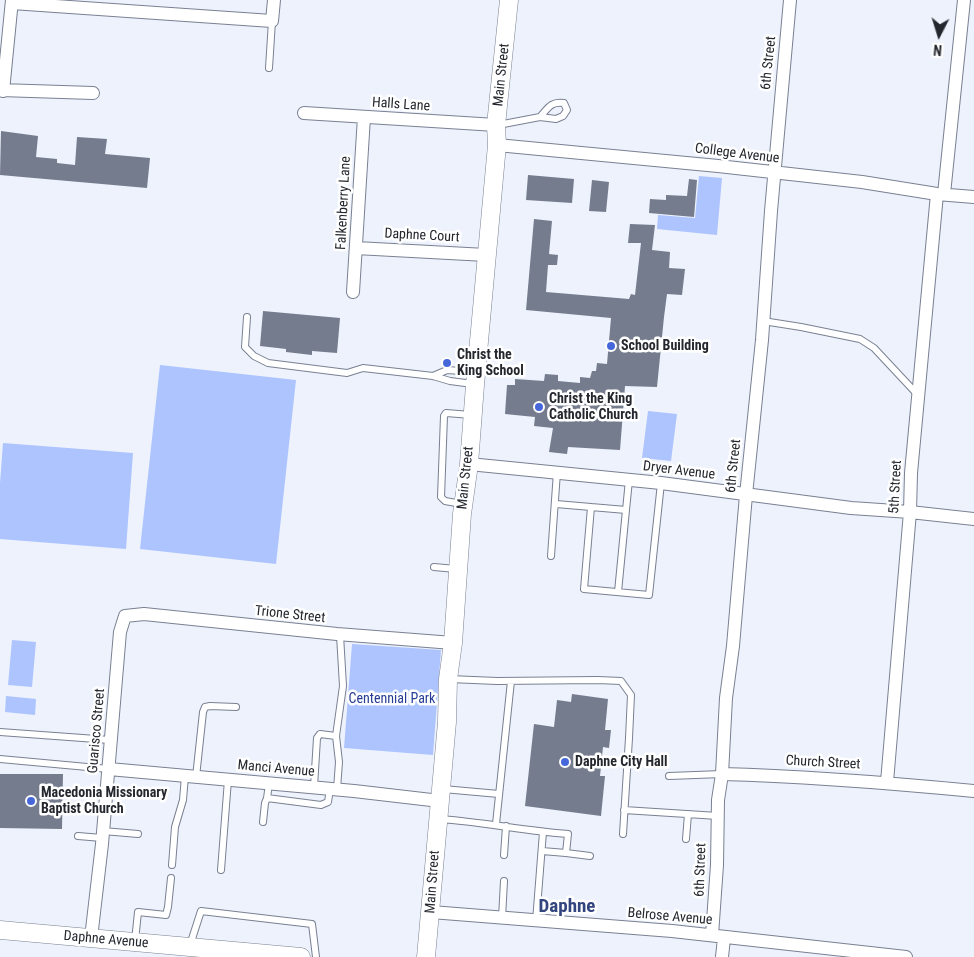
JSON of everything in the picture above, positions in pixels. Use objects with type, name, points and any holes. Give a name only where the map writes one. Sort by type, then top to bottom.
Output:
[{"type":"main road","name":"Main Street","points":[[426,957],[447,722],[448,678],[453,643],[458,569],[497,145],[496,126],[509,0]]},
{"type":"main road","name":"Daphne Avenue","points":[[0,930],[301,957]]},
{"type":"street","points":[[94,93],[1,91],[12,1],[272,21],[274,0]]},
{"type":"street","name":"6th Street","points":[[722,957],[718,937],[718,816],[726,698],[734,637],[763,321],[790,0]]},
{"type":"street","name":"5th Street","points":[[887,782],[918,395],[964,0]]},
{"type":"street","name":"Halls Lane","points":[[304,113],[496,126]]},
{"type":"street","name":"Falkenberry Lane","points":[[353,292],[364,117]]},
{"type":"street","name":"College Avenue","points":[[497,145],[718,166],[974,197]]},
{"type":"street","name":"Daphne Court","points":[[356,248],[486,255]]},
{"type":"street","name":"Dryer Avenue","points":[[469,464],[661,483],[852,508],[974,519]]},
{"type":"street","name":"Trione Street","points":[[125,616],[144,614],[340,635],[453,643]]},
{"type":"street","name":"Guarisco Street","points":[[91,938],[109,769],[120,632],[125,616]]},
{"type":"street","name":"Manci Avenue","points":[[109,769],[314,787],[440,803]]},
{"type":"street","name":"Church Street","points":[[722,774],[887,782],[974,792]]},
{"type":"street","name":"Belrose Avenue","points":[[430,912],[718,937],[906,957]]},
{"type":"lane","points":[[269,68],[272,21]]},
{"type":"lane","points":[[496,126],[540,117]]},
{"type":"lane","points":[[247,317],[245,347],[254,356],[268,363],[347,373],[363,368],[433,376],[450,381],[475,378]]},
{"type":"lane","points":[[763,321],[860,339],[874,348],[918,395]]},
{"type":"lane","points":[[433,376],[447,370],[475,378]]},
{"type":"lane","points":[[464,504],[445,501],[441,497],[444,416],[446,413],[472,415]]},
{"type":"lane","points":[[551,556],[557,472]]},
{"type":"lane","points":[[618,592],[629,480]]},
{"type":"lane","points":[[591,507],[584,589],[649,595],[661,483]]},
{"type":"lane","points":[[556,504],[626,510]]},
{"type":"lane","points":[[434,567],[458,569]]},
{"type":"lane","points":[[267,798],[326,804],[328,802],[339,762],[336,736],[342,686],[340,635]]},
{"type":"lane","points":[[448,678],[511,681],[621,681],[631,695],[622,834]]},
{"type":"lane","points":[[496,824],[511,681]]},
{"type":"lane","points":[[172,865],[175,827],[190,777],[205,707],[236,707]]},
{"type":"lane","points":[[0,732],[110,740]]},
{"type":"lane","points":[[314,787],[317,738],[320,734],[336,736]]},
{"type":"lane","points":[[0,759],[109,769]]},
{"type":"lane","name":"Church Street","points":[[669,776],[722,774]]},
{"type":"lane","points":[[221,870],[228,780]]},
{"type":"lane","points":[[263,822],[269,784]]},
{"type":"lane","points":[[440,803],[499,794]]},
{"type":"lane","points":[[440,803],[496,824],[568,834],[566,854]]},
{"type":"lane","points":[[624,810],[718,816]]},
{"type":"lane","points":[[686,839],[688,814]]},
{"type":"lane","points":[[504,855],[506,826]]},
{"type":"lane","points":[[536,921],[543,832]]},
{"type":"lane","points":[[78,836],[138,834]]},
{"type":"lane","points":[[542,852],[590,856]]},
{"type":"lane","points":[[135,942],[138,912],[166,915],[171,878]]},
{"type":"lane","points":[[502,918],[504,881]]},
{"type":"lane","points":[[189,947],[201,911],[312,924],[316,957]]},
{"type":"green space","points":[[699,176],[722,178],[717,235],[657,229],[658,215],[695,218]]},
{"type":"green space","points":[[160,365],[296,380],[276,564],[140,549]]},
{"type":"green space","points":[[648,411],[677,414],[671,461],[642,458]]},
{"type":"green space","points":[[3,443],[133,453],[126,549],[0,539],[0,483]]},
{"type":"green space","points":[[12,640],[36,642],[32,687],[8,685]]},
{"type":"green space","name":"Centennial Park","points":[[352,644],[441,650],[433,755],[344,748]]},
{"type":"green space","points":[[6,696],[36,699],[35,715],[5,712]]},
{"type":"building","points":[[1,131],[38,136],[36,157],[57,159],[57,163],[75,165],[77,137],[107,139],[105,154],[150,158],[147,188],[0,175]]},
{"type":"building","points":[[528,175],[574,179],[572,203],[526,200]]},
{"type":"building","points":[[689,179],[697,180],[694,217],[649,213],[650,199],[666,200],[666,195],[687,196]]},
{"type":"building","points":[[592,180],[609,182],[606,212],[589,211]]},
{"type":"building","points":[[534,219],[552,221],[549,254],[558,255],[557,265],[548,265],[546,292],[629,299],[631,294],[635,295],[641,243],[628,243],[630,224],[655,225],[652,250],[670,252],[669,268],[685,269],[682,295],[667,294],[657,387],[625,386],[620,450],[568,447],[567,454],[549,452],[553,428],[534,426],[535,417],[505,414],[507,385],[515,385],[515,379],[544,381],[545,374],[558,375],[558,381],[580,383],[580,377],[590,378],[592,371],[596,371],[597,363],[607,364],[611,318],[526,310]]},
{"type":"building","points":[[263,311],[340,318],[337,353],[312,351],[312,355],[260,346]]},
{"type":"building","name":"Daphne City Hall","points":[[572,694],[608,699],[605,730],[611,730],[609,748],[603,747],[600,776],[605,776],[601,816],[525,806],[534,724],[554,727],[557,700],[571,702]]},
{"type":"building","name":"Macedonia Missionary Baptist Church","points":[[0,774],[63,774],[62,829],[0,828]]},
{"type":"place","name":"School Building","points":[[611,346]]},
{"type":"place","name":"Christ the King School","points":[[447,363]]},
{"type":"place","name":"Christ the King Catholic Church","points":[[539,407]]},
{"type":"place","name":"Daphne City Hall","points":[[565,762]]},
{"type":"place","name":"Macedonia Missionary Baptist Church","points":[[31,801]]},
{"type":"district","name":"Daphne","points":[[567,907]]}]
